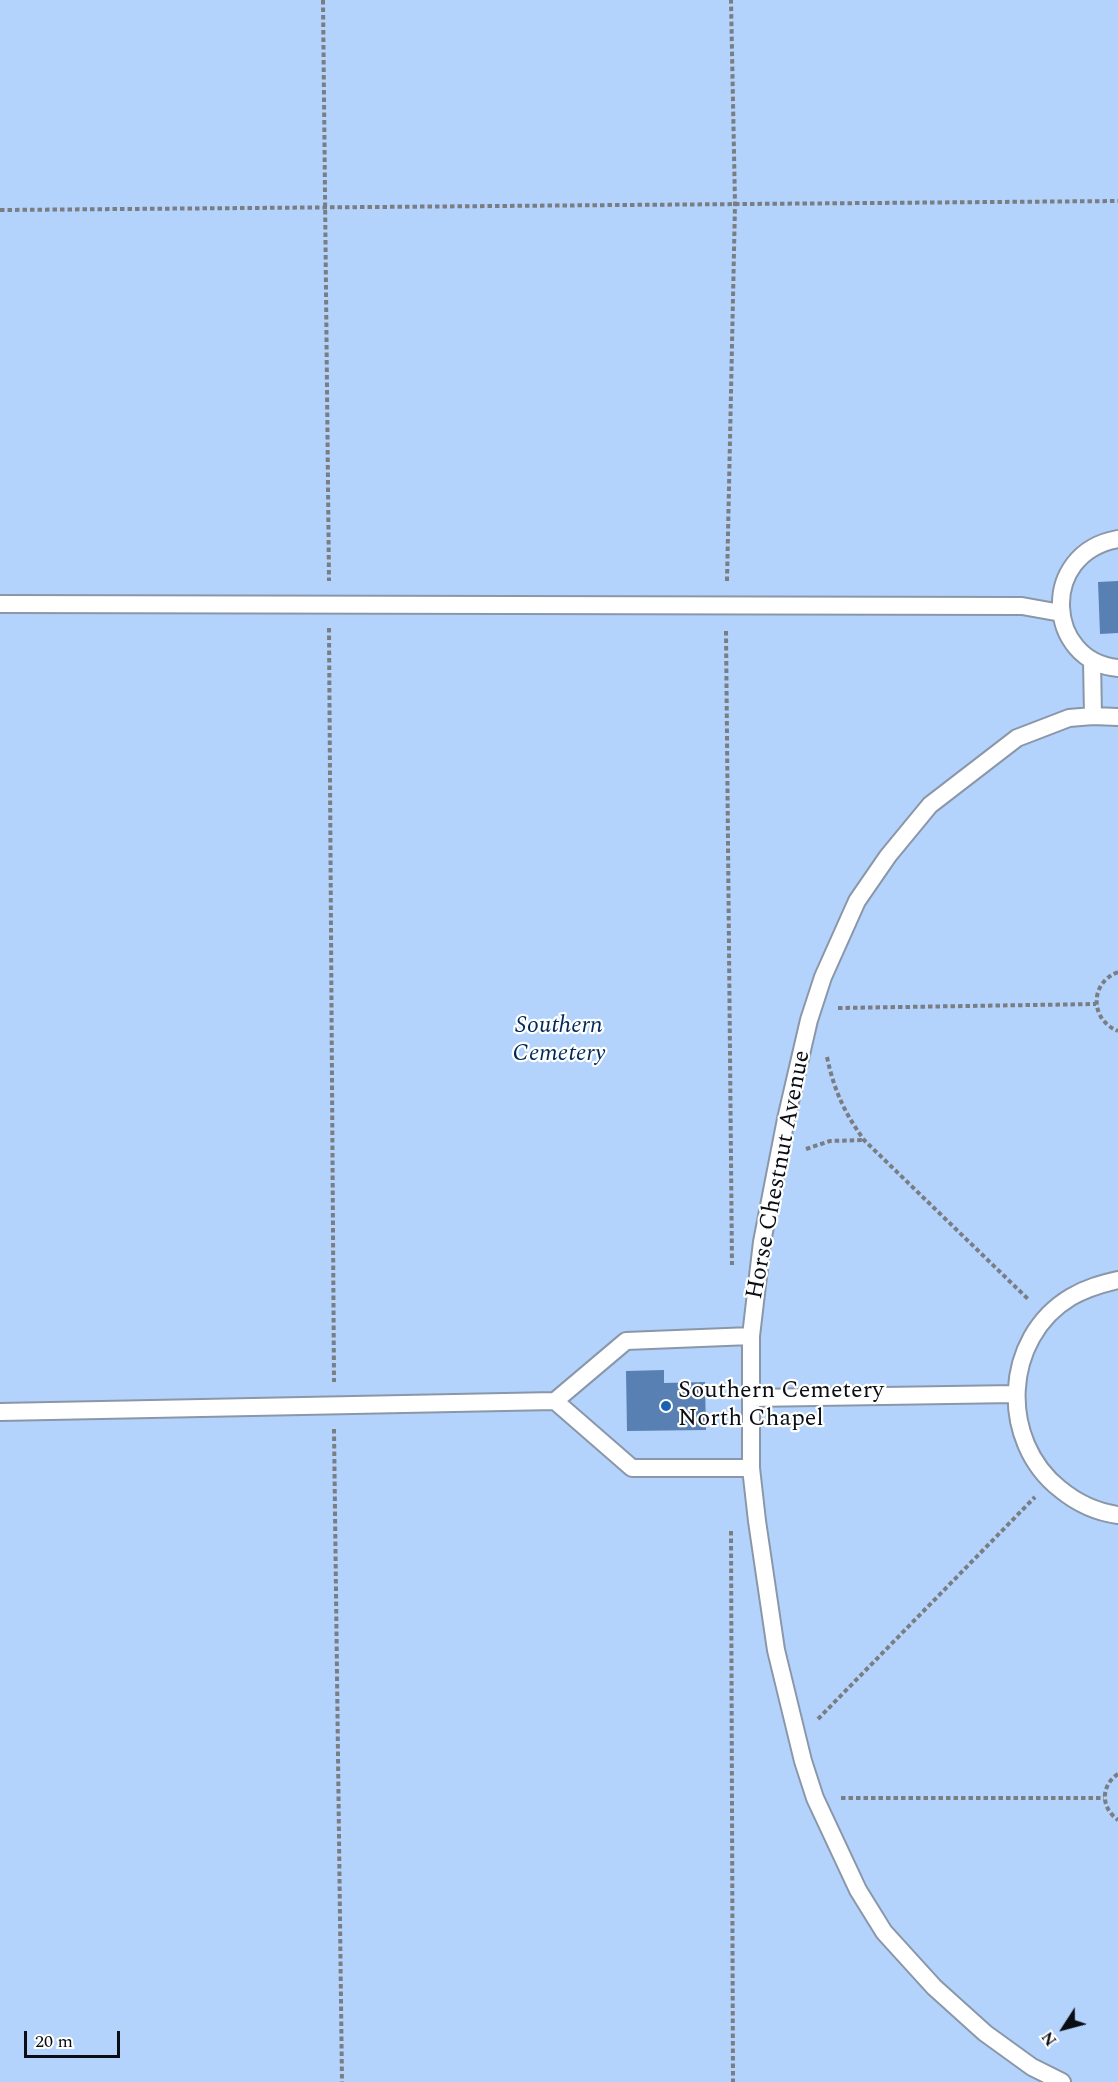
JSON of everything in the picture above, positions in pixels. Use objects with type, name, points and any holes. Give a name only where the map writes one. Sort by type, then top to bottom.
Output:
[{"type":"lane","points":[[1118,539],[1103,542],[1083,553],[1069,570],[1061,591],[1061,614],[1067,632],[1077,648],[1092,660],[1118,668]]},
{"type":"lane","points":[[0,604],[1022,606],[1061,614]]},
{"type":"lane","points":[[1092,660],[1093,716]]},
{"type":"lane","name":"Horse Chestnut Avenue","points":[[1062,2082],[1032,2067],[985,2033],[934,1987],[884,1932],[858,1890],[815,1798],[776,1650],[751,1468],[752,1336],[762,1242],[805,1039],[823,976],[858,901],[888,856],[930,805],[1017,738],[1069,718],[1118,717]]},
{"type":"lane","points":[[1118,1280],[1097,1285],[1069,1298],[1046,1318],[1030,1341],[1020,1367],[1015,1394],[1017,1418],[1024,1442],[1035,1462],[1050,1481],[1075,1501],[1105,1514],[1118,1515]]},
{"type":"lane","points":[[0,1412],[555,1401],[626,1341],[752,1336]]},
{"type":"lane","points":[[751,1398],[1015,1394]]},
{"type":"lane","points":[[555,1401],[632,1468],[751,1468]]},
{"type":"path","points":[[323,0],[334,1406],[342,2082]]},
{"type":"path","points":[[731,0],[735,204],[726,606],[732,1277]]},
{"type":"path","points":[[0,210],[1118,201]]},
{"type":"path","points":[[1118,972],[1105,979],[1100,986],[1096,1004],[1103,1022],[1118,1031]]},
{"type":"path","points":[[813,1008],[1096,1004]]},
{"type":"path","points":[[805,1039],[825,1049],[833,1084],[846,1115],[864,1140],[1046,1318]]},
{"type":"path","points":[[778,1161],[830,1141],[864,1140]]},
{"type":"path","points":[[798,1740],[1050,1481]]},
{"type":"path","points":[[731,1528],[734,2082]]},
{"type":"path","points":[[1118,1774],[1109,1781],[1104,1798],[1110,1814],[1118,1820]]},
{"type":"path","points":[[815,1798],[1104,1798]]},
{"type":"green space","name":"Southern Cemetery","points":[[0,0],[1118,0],[1118,2082],[0,2082]]},
{"type":"building","points":[[1118,581],[1118,633],[1100,634],[1098,582]]},
{"type":"building","name":"Southern Cemetery North Chapel","points":[[664,1370],[664,1383],[705,1382],[706,1430],[627,1431],[626,1371]]},
{"type":"place","name":"Southern Cemetery North Chapel","points":[[666,1406]]}]
